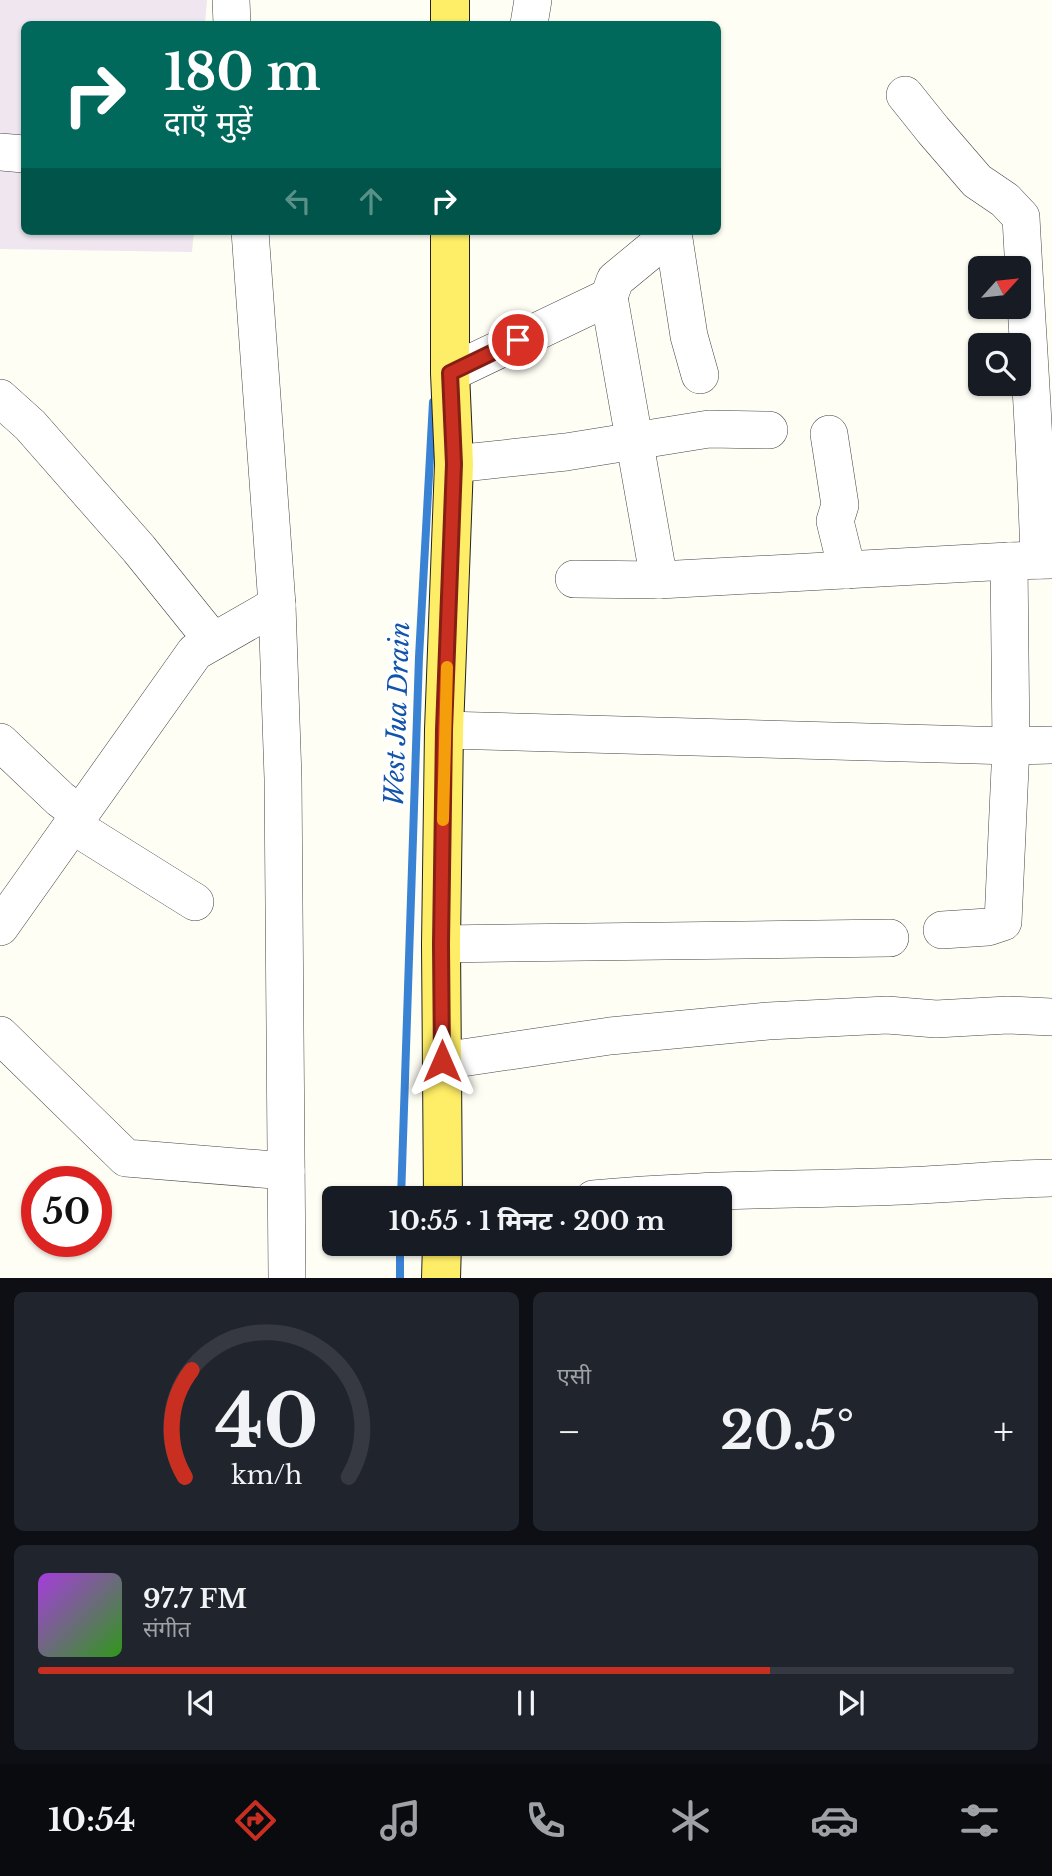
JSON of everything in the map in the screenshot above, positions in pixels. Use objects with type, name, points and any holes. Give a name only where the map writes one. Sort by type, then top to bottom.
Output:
[{"type":"main road","points":[[450,0],[450,21]]},
{"type":"main road","points":[[443,1186],[441,944],[444,730],[454,464],[450,373],[450,235]]},
{"type":"main road","points":[[441,1278],[442,1256]]},
{"type":"street","points":[[232,0],[232,21]]},
{"type":"street","points":[[530,21],[533,0]]},
{"type":"street","points":[[905,95],[977,181],[1005,200],[1021,218],[1037,489],[1033,560],[1011,746],[1003,922],[988,927],[942,930]]},
{"type":"street","points":[[0,152],[21,154]]},
{"type":"street","points":[[250,235],[277,605],[283,778],[287,1278]]},
{"type":"street","points":[[659,580],[609,297],[615,280],[655,247],[674,239],[688,336],[700,375]]},
{"type":"street","points":[[450,373],[609,297]]},
{"type":"street","points":[[0,398],[30,425],[76,477],[139,549],[213,641]]},
{"type":"street","points":[[454,464],[566,452],[709,429],[769,430]]},
{"type":"street","points":[[829,434],[840,505],[835,521],[847,570]]},
{"type":"street","points":[[574,579],[659,580],[1033,560]]},
{"type":"street","points":[[0,927],[195,652],[277,605]]},
{"type":"street","points":[[444,730],[1052,745]]},
{"type":"street","points":[[0,742],[60,799],[76,820],[195,902]]},
{"type":"street","points":[[441,944],[890,938]]},
{"type":"street","points":[[442,1061],[610,1036],[768,1021],[887,1015],[936,1019],[1008,1015],[1052,1017]]},
{"type":"street","points":[[0,1035],[126,1158],[286,1171]]},
{"type":"street","points":[[732,1190],[904,1186],[1052,1178]]},
{"type":"shaded area","points":[[0,0],[207,0],[205,21],[21,21],[21,235],[194,235],[192,252],[0,249]]},
{"type":"waterway","name":"West Jua Drain","points":[[401,1186],[419,657],[433,402]]},
{"type":"waterway","name":"West Jua Drain","points":[[400,1256],[400,1278]]},
{"type":"slow traffic","points":[[443,820],[447,667]]},
{"type":"route","points":[[442,1061],[444,730],[454,464],[450,373],[518,340]]}]
